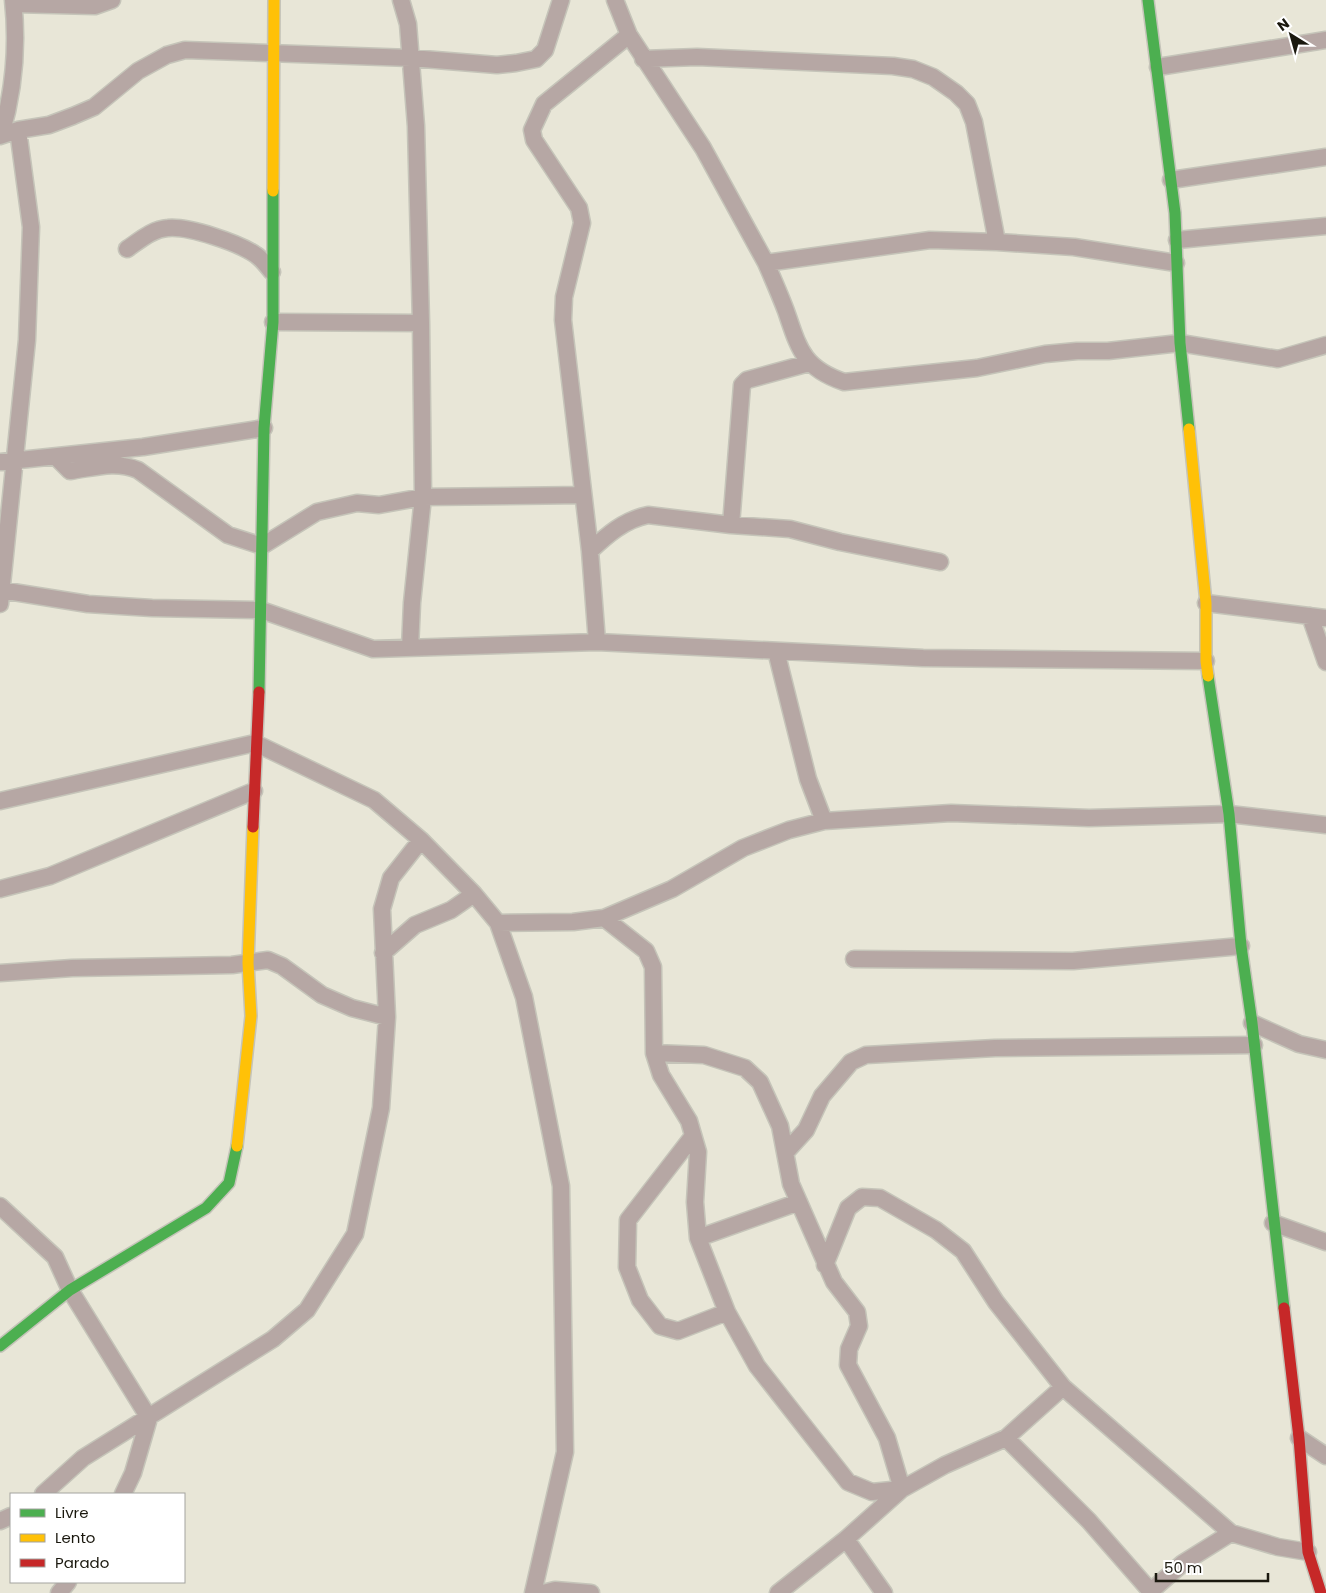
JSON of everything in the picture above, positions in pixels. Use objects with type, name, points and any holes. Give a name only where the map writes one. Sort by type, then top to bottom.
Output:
[{"type":"street","points":[[1,135],[10,102],[14,66],[14,2],[95,6],[112,0]]},
{"type":"street","points":[[0,1346],[70,1290],[206,1208],[229,1183],[237,1149],[251,1016],[248,963],[261,610],[264,428],[273,322],[274,0]]},
{"type":"street","points":[[401,0],[408,24],[416,126],[421,322],[423,497],[412,603],[410,648]]},
{"type":"street","points":[[1,135],[49,125],[94,107],[138,71],[167,55],[185,50],[411,58],[497,65],[536,60],[545,50],[561,0]]},
{"type":"street","points":[[615,0],[629,35],[703,148],[766,263],[794,338],[809,363],[825,375],[844,382],[977,368],[1044,354],[1180,343],[1278,359],[1326,345]]},
{"type":"street","points":[[1148,0],[1158,67],[1177,240],[1176,264],[1180,343],[1206,603],[1206,660],[1229,814],[1241,946],[1252,1023],[1273,1223],[1299,1438],[1308,1552],[1321,1593]]},
{"type":"street","points":[[597,642],[590,551],[563,320],[564,297],[582,223],[579,208],[534,140],[532,130],[540,112],[551,96],[568,87],[629,35]]},
{"type":"street","points":[[1158,67],[1326,40]]},
{"type":"street","points":[[643,59],[697,57],[893,66],[913,69],[932,78],[956,93],[971,111],[997,242]]},
{"type":"street","points":[[18,130],[31,228],[27,340],[7,462],[0,595],[152,608],[261,610],[374,649],[597,642],[923,658],[1206,660]]},
{"type":"street","points":[[1171,180],[1326,157]]},
{"type":"street","points":[[1177,240],[1326,226]]},
{"type":"street","points":[[127,249],[152,232],[168,228],[191,231],[243,248],[257,256],[272,272]]},
{"type":"street","points":[[766,263],[930,240],[997,242],[1074,248],[1176,264]]},
{"type":"street","points":[[273,322],[421,322]]},
{"type":"street","points":[[730,525],[742,384],[747,380],[809,363]]},
{"type":"street","points":[[7,462],[142,447],[264,428]]},
{"type":"street","points":[[56,457],[70,471],[106,465],[126,465],[138,470],[228,535],[262,546]]},
{"type":"street","points":[[262,546],[316,512],[357,503],[379,505],[423,497],[583,495]]},
{"type":"street","points":[[590,551],[621,525],[642,516],[790,529],[840,542],[940,562]]},
{"type":"street","points":[[1206,603],[1326,618]]},
{"type":"street","points":[[1310,616],[1326,662]]},
{"type":"street","points":[[776,651],[808,779],[824,821]]},
{"type":"street","points":[[0,801],[255,742],[374,800],[421,840],[474,894],[498,923],[524,997],[561,1186],[565,1452],[533,1593]]},
{"type":"street","points":[[0,889],[50,876],[254,791]]},
{"type":"street","points":[[498,923],[573,922],[604,918],[672,889],[743,848],[789,830],[824,821],[951,813],[1089,818],[1229,814],[1326,825]]},
{"type":"street","points":[[44,1493],[83,1458],[273,1338],[307,1310],[355,1234],[381,1108],[386,1017],[382,909],[391,878],[421,840]]},
{"type":"street","points":[[383,952],[416,925],[451,910],[474,894]]},
{"type":"street","points":[[604,918],[646,951],[653,967],[654,1053],[661,1076],[689,1120],[698,1152],[695,1202],[698,1238],[727,1312],[757,1366],[848,1482],[872,1492],[902,1489]]},
{"type":"street","points":[[854,959],[1073,961],[1241,946]]},
{"type":"street","points":[[0,973],[72,968],[248,963],[268,960],[282,966],[322,995],[352,1008],[386,1017]]},
{"type":"street","points":[[1252,1023],[1299,1044],[1326,1050]]},
{"type":"street","points":[[785,1153],[806,1130],[822,1096],[851,1062],[866,1055],[995,1048],[1254,1044]]},
{"type":"street","points":[[654,1053],[704,1055],[745,1068],[760,1082],[780,1126],[791,1184],[834,1282],[857,1312],[860,1326],[849,1349],[848,1365],[887,1438],[902,1489]]},
{"type":"street","points":[[693,1136],[628,1220],[627,1267],[640,1300],[660,1326],[678,1331],[727,1312]]},
{"type":"street","points":[[826,1265],[848,1208],[862,1197],[880,1198],[936,1230],[963,1251],[996,1302],[1064,1387],[1231,1533],[1278,1547],[1308,1552]]},
{"type":"street","points":[[698,1238],[800,1202]]},
{"type":"street","points":[[0,1206],[55,1257],[70,1290],[149,1418],[133,1473],[123,1493]]},
{"type":"street","points":[[1273,1223],[1326,1242]]},
{"type":"street","points":[[818,1243],[836,1239]]},
{"type":"street","points":[[778,1593],[846,1539],[902,1489],[944,1465],[1006,1438],[1064,1387]]},
{"type":"street","points":[[1006,1438],[1089,1521],[1152,1592],[1183,1563],[1231,1533]]},
{"type":"street","points":[[1299,1438],[1326,1456]]},
{"type":"street","points":[[846,1539],[884,1593]]},
{"type":"street","points":[[59,1593],[67,1583]]},
{"type":"street","points":[[543,1593],[555,1590],[591,1593]]},
{"type":"traffic: fast","points":[[1148,0],[1175,213],[1180,343],[1189,429]]},
{"type":"traffic: fast","points":[[259,692],[264,428],[273,322],[273,191]]},
{"type":"traffic: fast","points":[[1208,676],[1229,814],[1241,946],[1252,1023],[1284,1308]]},
{"type":"traffic: fast","points":[[0,1346],[70,1290],[206,1208],[229,1183],[237,1146]]},
{"type":"traffic: slow","points":[[273,191],[274,0]]},
{"type":"traffic: slow","points":[[1189,429],[1206,603],[1206,661],[1208,676]]},
{"type":"traffic: slow","points":[[237,1146],[251,1016],[248,963],[253,827]]},
{"type":"traffic: jam","points":[[253,827],[259,692]]},
{"type":"traffic: jam","points":[[1284,1308],[1299,1438],[1308,1552],[1321,1593]]}]
